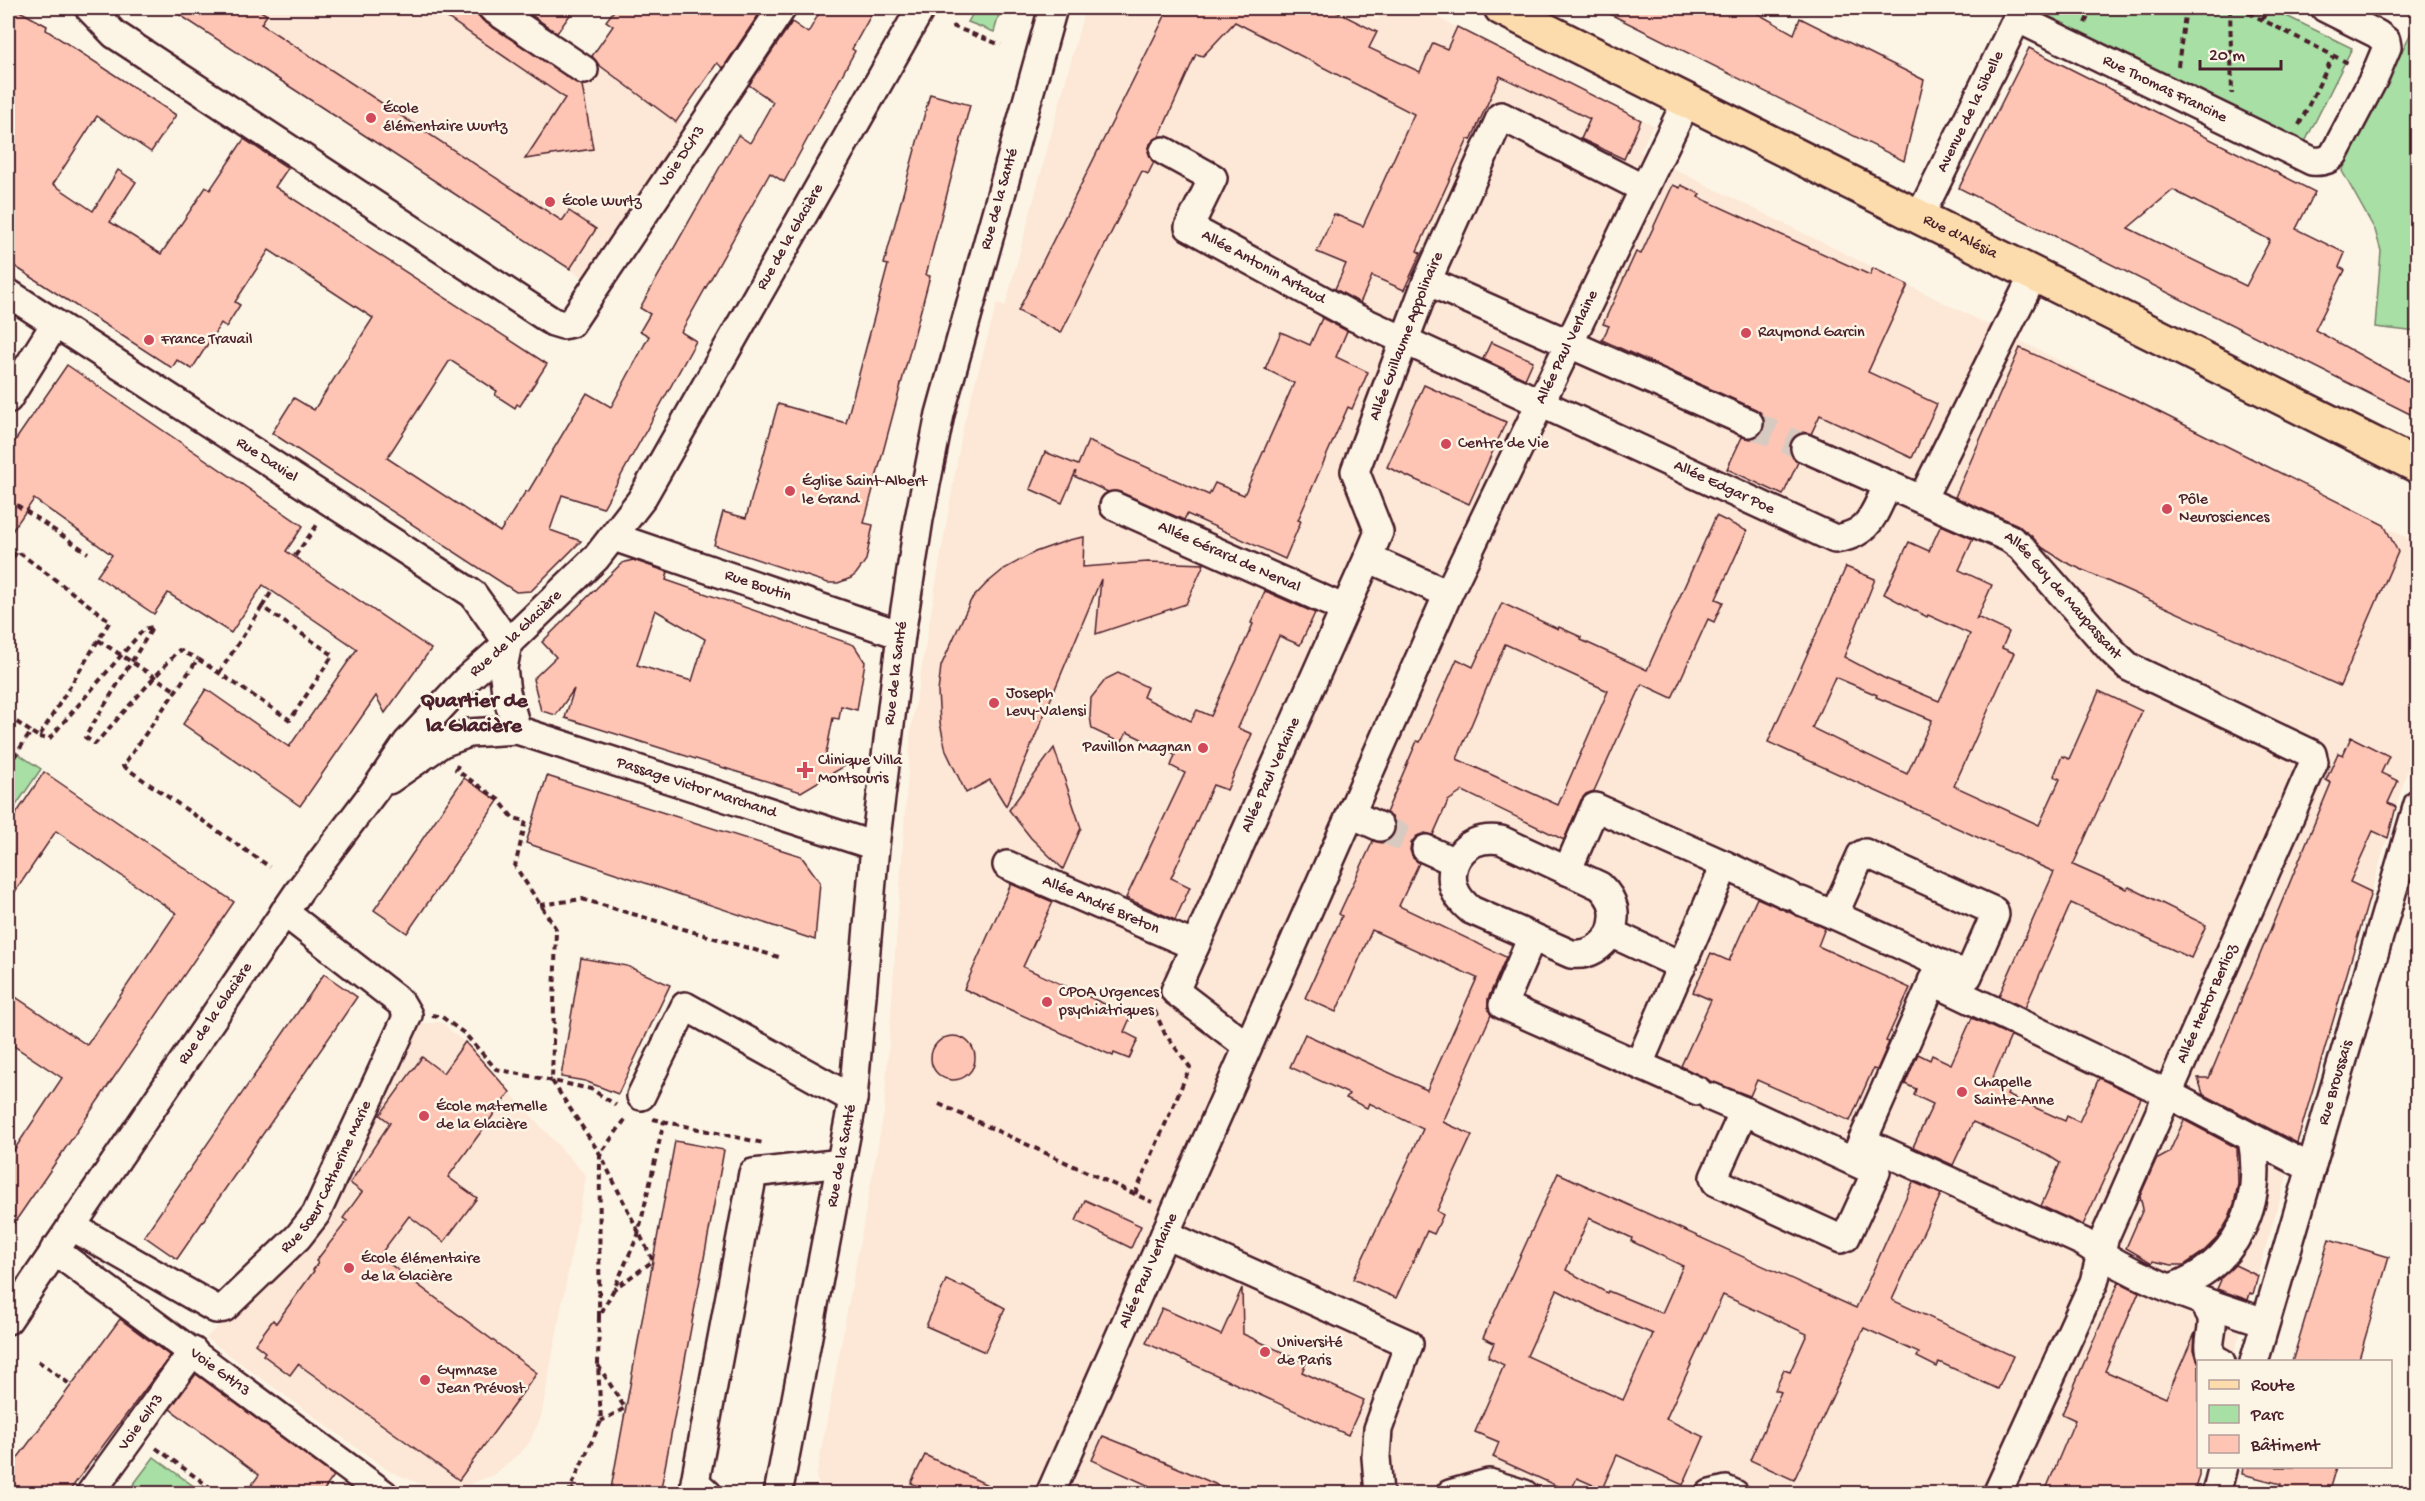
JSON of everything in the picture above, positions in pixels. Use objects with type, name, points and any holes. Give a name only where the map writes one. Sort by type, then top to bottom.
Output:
[{"type":"main road","name":"Rue d'Alésia","points":[[1501,8],[2418,466]]},
{"type":"street","name":"Voie DC/13","points":[[89,8],[114,34],[553,322],[563,325],[571,323],[584,305],[782,8]]},
{"type":"street","points":[[492,8],[584,70]]},
{"type":"street","name":"Rue de la Santé","points":[[778,1494],[853,1099],[875,846],[901,635],[919,519],[940,414],[1053,8]]},
{"type":"street","points":[[2325,8],[2377,34],[2386,41],[2387,51],[2374,78]]},
{"type":"street","name":"Rue de la Glacière","points":[[8,1320],[284,912],[407,743],[466,680],[508,644],[596,558],[641,500],[917,9]]},
{"type":"street","name":"Rue Thomas Francine","points":[[2019,13],[2312,161],[2326,160],[2334,154],[2374,78]]},
{"type":"street","name":"Avenue de la Sibelle","points":[[1920,216],[2019,13]]},
{"type":"street","name":"Allée Paul Verlaine","points":[[1050,1494],[1448,594],[1687,100]]},
{"type":"street","name":"Allée Guillaume Appolinaire","points":[[1368,558],[1379,532],[1356,471],[1427,281],[1501,116],[1644,189]]},
{"type":"street","name":"Allée Antonin Artaud","points":[[1164,151],[1213,178],[1189,227],[1316,298],[1404,340]]},
{"type":"street","points":[[1922,499],[2034,274]]},
{"type":"street","points":[[1427,281],[1749,423]]},
{"type":"street","name":"Rue Daviel","points":[[8,292],[472,594],[508,644]]},
{"type":"street","points":[[8,399],[55,324]]},
{"type":"street","name":"Allée Edgar Poe","points":[[1404,340],[1835,539],[1851,536],[1865,528],[1888,485]]},
{"type":"street","name":"Allée Guy de Maupassant","points":[[1805,448],[2009,538],[2021,547],[2113,652],[2130,667],[2312,754]]},
{"type":"street","name":"Allée Gérard de Nerval","points":[[1114,506],[1345,609]]},
{"type":"street","name":"Rue Boutin","points":[[614,537],[901,635]]},
{"type":"street","points":[[1368,558],[1448,594]]},
{"type":"street","name":"Allée Paul Verlaine","points":[[1247,1046],[1175,991],[1368,558]]},
{"type":"street","points":[[508,644],[503,668],[506,693],[517,730]]},
{"type":"street","name":"Passage Victor Marchand","points":[[375,790],[442,742],[469,733],[517,730],[875,846]]},
{"type":"street","name":"Allée Hector Berlioz","points":[[1997,1494],[2094,1282],[2104,1239],[2313,762],[2312,754]]},
{"type":"street","name":"Rue Broussais","points":[[2255,1360],[2418,804]]},
{"type":"street","points":[[1567,871],[1596,807],[1833,915],[1936,973],[2311,1168]]},
{"type":"street","points":[[1351,814],[1380,827]]},
{"type":"street","points":[[1492,839],[1502,840],[1567,871],[1600,886],[1607,893],[1615,913],[1611,933],[1599,947],[1578,955],[1471,910],[1462,903],[1453,886],[1452,877],[1455,862],[1460,853],[1474,842],[1492,839]]},
{"type":"street","points":[[1426,849],[1455,862]]},
{"type":"street","points":[[1833,915],[1861,855],[1865,854],[1994,911],[1995,915],[1968,976],[1936,973]]},
{"type":"street","name":"Allée André Breton","points":[[1006,865],[1195,946]]},
{"type":"street","points":[[1639,1064],[1725,865]]},
{"type":"street","points":[[284,912],[400,1003],[408,1015]]},
{"type":"street","points":[[1611,933],[1682,966]]},
{"type":"street","points":[[1532,937],[1503,1005],[1744,1112],[1858,1151],[2083,1242],[2117,1264],[2203,1302],[2265,1322]]},
{"type":"street","points":[[1858,1151],[1936,973]]},
{"type":"street","points":[[636,1109],[685,1006],[853,1099]]},
{"type":"street","name":"Rue Sœur Catherine Marie","points":[[71,1226],[209,1306],[216,1309],[224,1308],[298,1237],[316,1214],[408,1015]]},
{"type":"street","points":[[1744,1112],[1714,1176],[1716,1182],[1841,1239],[1846,1237],[1876,1172],[1858,1151]]},
{"type":"street","points":[[2171,1288],[2212,1266],[2227,1251],[2242,1229],[2255,1192],[2256,1165],[2252,1138]]},
{"type":"street","points":[[708,1494],[695,1482],[753,1173],[842,1163]]},
{"type":"street","points":[[1170,1223],[1409,1344],[1378,1430],[1376,1457],[1379,1494]]},
{"type":"street","name":"Voie GH/13","points":[[54,1250],[193,1351],[351,1484],[384,1494]]},
{"type":"street","points":[[2203,1302],[2212,1320],[2209,1348],[2218,1360]]},
{"type":"street","name":"Voie GI/13","points":[[90,1494],[193,1351]]},
{"type":"street","points":[[2216,1494],[2223,1468]]},
{"type":"street","points":[[1450,1494],[1489,1483],[1524,1494]]},
{"type":"street","points":[[1710,1494],[1726,1490],[1735,1494]]},
{"type":"path","points":[[2082,27],[2092,8]]},
{"type":"path","points":[[2177,74],[2186,8]]},
{"type":"path","points":[[2230,8],[2232,101]]},
{"type":"path","points":[[2239,8],[2374,78]]},
{"type":"path","points":[[2262,20],[2268,8]]},
{"type":"path","points":[[952,26],[1000,45]]},
{"type":"path","points":[[2296,132],[2333,56]]},
{"type":"path","points":[[8,499],[88,553]]},
{"type":"path","points":[[295,556],[332,504]]},
{"type":"path","points":[[8,567],[17,551],[110,621],[39,737]]},
{"type":"path","points":[[219,673],[272,591]]},
{"type":"path","points":[[8,716],[39,737],[49,739],[144,629],[153,627],[85,737],[95,744],[179,650],[198,659],[290,720],[333,655],[262,607]]},
{"type":"path","points":[[98,640],[176,691]]},
{"type":"path","points":[[198,659],[123,766],[270,867]]},
{"type":"path","points":[[8,766],[31,732]]},
{"type":"path","points":[[462,759],[456,770],[499,800],[513,818],[526,821],[515,866],[556,929],[552,1081],[600,1154],[652,1261],[614,1289]]},
{"type":"path","points":[[540,905],[582,899],[782,958]]},
{"type":"path","points":[[1135,1194],[1190,1067],[1165,1034],[1153,1010],[1155,999]]},
{"type":"path","points":[[408,1015],[442,1017],[465,1034],[496,1068],[591,1089],[664,1121],[771,1144]]},
{"type":"path","points":[[939,1104],[1135,1194],[1170,1223]]},
{"type":"path","points":[[568,1494],[601,1421],[598,1364],[600,1154],[636,1109]]},
{"type":"path","points":[[599,1317],[638,1235],[664,1121]]},
{"type":"path","points":[[38,1361],[71,1385]]},
{"type":"path","points":[[598,1364],[626,1408],[601,1421]]},
{"type":"path","points":[[153,1445],[219,1494]]},
{"type":"path","points":[[571,1488],[578,1494]]},
{"type":"shaded area","name":"École Wurtz","points":[[169,8],[513,8],[685,125],[583,278]]},
{"type":"shaded area","points":[[1085,8],[1353,8],[1377,20],[1381,13],[1418,8],[1655,126],[1652,127],[1640,152],[2005,333],[2417,543],[2410,761],[2232,1360],[2197,1360],[2197,1468],[2201,1468],[2193,1493],[840,1494],[823,1489],[816,1479],[884,1112],[911,729],[963,427],[997,303],[1005,307]]},
{"type":"shaded area","points":[[441,1022],[466,1044],[586,1176],[541,1417],[529,1443],[494,1475],[467,1485],[436,1487],[418,1483],[389,1471],[206,1338],[252,1293],[418,1024]]},
{"type":"green space","points":[[976,8],[1001,8],[994,32],[968,22]]},
{"type":"green space","points":[[2050,8],[2270,8],[2352,48],[2302,148],[2044,19]]},
{"type":"green space","points":[[2412,31],[2417,33],[2417,332],[2375,327],[2381,251],[2375,230],[2342,171]]},
{"type":"green space","points":[[8,747],[41,769],[8,817]]},
{"type":"green space","points":[[154,1457],[203,1493],[127,1493]]},
{"type":"building","points":[[8,8],[14,8],[47,26],[46,30],[176,115],[151,152],[97,116],[53,184],[93,211],[118,170],[136,182],[110,222],[161,254],[206,187],[210,190],[244,139],[288,168],[275,187],[547,364],[520,406],[517,404],[515,408],[495,395],[497,391],[450,360],[387,458],[500,532],[526,491],[528,492],[587,393],[611,407],[649,336],[640,331],[650,314],[640,308],[738,135],[750,143],[773,102],[749,85],[792,22],[808,33],[822,8],[875,8],[852,49],[855,51],[784,182],[770,173],[681,332],[696,341],[603,508],[562,495],[550,530],[581,541],[531,591],[516,592],[272,433],[294,398],[314,410],[373,318],[269,250],[235,302],[240,305],[226,327],[221,323],[192,369],[177,360],[172,368],[8,262]]},
{"type":"building","name":"École élémentaire Wurtz","points":[[169,8],[256,8],[267,15],[261,24],[562,221],[569,211],[596,229],[570,269]]},
{"type":"building","points":[[433,8],[476,8],[483,21],[582,85],[593,149],[525,159],[565,98]]},
{"type":"building","points":[[522,8],[575,8],[557,33]]},
{"type":"building","points":[[616,8],[763,8],[723,68],[717,63],[676,122],[599,65],[592,56],[613,26],[606,21]]},
{"type":"building","points":[[1169,8],[1329,8],[1377,32],[1369,48],[1420,72],[1433,43],[1447,49],[1457,27],[1641,120],[1624,159],[1581,139],[1590,119],[1500,76],[1471,140],[1468,139],[1417,251],[1421,253],[1404,290],[1372,276],[1360,303],[1335,289],[1346,264],[1317,252],[1334,214],[1363,226],[1414,114],[1235,22],[1203,56],[1196,54],[1159,137],[1150,144],[1148,152],[1154,162],[1148,174],[1142,171],[1061,333],[1018,311]]},
{"type":"building","points":[[1598,8],[1748,8],[1794,34],[1800,18],[1924,80],[1904,161]]},
{"type":"building","points":[[2029,48],[2315,192],[2296,229],[2345,253],[2339,267],[2345,270],[2315,330],[2418,387],[2418,418],[1959,188]],"holes":[[[2173,190],[2270,240],[2246,286],[2128,228]]]},
{"type":"building","points":[[930,94],[970,105],[926,275],[930,276],[864,523],[873,525],[866,560],[851,578],[838,583],[828,583],[714,545],[723,512],[746,518],[778,404],[846,423],[888,265],[884,264]]},
{"type":"building","name":"Raymond Garcin","points":[[1673,185],[1680,188],[1681,185],[1700,194],[1698,197],[1870,275],[1873,268],[1908,285],[1868,372],[1937,404],[1912,458],[1820,415],[1811,434],[1803,432],[1791,441],[1789,450],[1798,462],[1783,495],[1727,469],[1742,437],[1751,439],[1763,430],[1765,421],[1761,413],[1602,340],[1609,326],[1603,324],[1636,252],[1641,254]]},
{"type":"building","points":[[1322,318],[1347,331],[1336,357],[1368,372],[1352,409],[1348,407],[1298,520],[1301,521],[1285,559],[1187,514],[1184,520],[1120,492],[1108,492],[1074,476],[1076,471],[1062,503],[1030,489],[1045,452],[1078,465],[1088,441],[1209,495],[1215,483],[1244,495],[1294,383],[1265,369],[1281,332],[1310,345]]},
{"type":"building","points":[[1491,342],[1533,361],[1525,379],[1483,359]]},
{"type":"building","name":"Pôle Neurosciences","points":[[2020,348],[2139,402],[2384,525],[2398,552],[2340,686],[2065,562],[2043,548],[2018,525],[1955,497]]},
{"type":"building","points":[[67,365],[303,526],[286,551],[431,649],[385,713],[376,696],[300,806],[183,724],[206,689],[289,747],[357,649],[263,585],[231,633],[168,593],[154,614],[97,576],[112,555],[34,499],[8,537],[8,451]]},
{"type":"building","name":"Centre de Vie","points":[[1424,385],[1506,422],[1469,504],[1387,467]]},
{"type":"building","points":[[1716,516],[1747,531],[1716,599],[1723,602],[1714,622],[1708,619],[1672,698],[1642,684],[1594,791],[1586,794],[1581,800],[1564,840],[1463,791],[1448,801],[1433,835],[1425,833],[1417,836],[1411,843],[1410,850],[1413,858],[1419,863],[1399,906],[1506,957],[1488,999],[1491,1015],[1443,1122],[1472,1135],[1437,1211],[1443,1215],[1434,1234],[1427,1231],[1396,1298],[1353,1279],[1423,1129],[1369,1103],[1367,1108],[1346,1098],[1349,1094],[1290,1067],[1305,1034],[1427,1090],[1477,978],[1372,930],[1336,1012],[1305,998],[1342,916],[1339,914],[1373,841],[1382,843],[1394,834],[1396,825],[1392,817],[1386,813],[1417,741],[1420,742],[1457,659],[1473,667],[1502,603],[1581,637],[1581,640],[1647,670]],"holes":[[[1505,644],[1608,691],[1558,805],[1457,759]]]},
{"type":"building","points":[[1941,525],[1973,539],[1959,570],[1992,585],[1977,617],[2009,632],[2002,648],[2014,653],[1954,786],[2039,825],[2060,779],[2054,776],[2062,756],[2069,759],[2099,691],[2142,711],[2073,865],[2127,889],[2129,887],[2206,925],[2191,958],[2071,903],[2025,1008],[1999,996],[2054,872],[1768,742],[1846,567],[1875,579],[1844,657],[1884,678],[1939,701],[1970,634],[1928,615],[1927,617],[1884,594],[1909,542],[1929,551]],"holes":[[[1835,677],[1877,695],[1876,697],[1932,720],[1907,774],[1812,728]]]},
{"type":"building","name":"Joseph Levy-Valensi","points":[[1084,537],[1083,567],[1148,562],[1204,564],[1186,604],[1096,634],[1101,579],[1006,806],[990,780],[966,793],[946,751],[940,723],[938,692],[941,666],[971,600],[1004,569],[1035,552]]},
{"type":"building","points":[[633,560],[668,572],[666,580],[854,645],[865,662],[857,710],[841,706],[839,719],[833,718],[825,759],[848,764],[801,792],[565,718],[574,689],[556,715],[541,711],[533,679],[556,657],[542,642],[622,563]],"holes":[[[655,610],[705,639],[692,681],[637,665]]]},
{"type":"building","name":"Pavillon Magnan","points":[[1265,591],[1315,613],[1300,645],[1279,636],[1238,728],[1252,734],[1227,790],[1213,785],[1171,878],[1190,887],[1175,920],[1126,898],[1185,773],[1171,766],[1175,755],[1127,732],[1121,743],[1092,729],[1091,698],[1106,679],[1118,673],[1147,687],[1143,697],[1191,721],[1197,710],[1211,716],[1253,624],[1251,623]]},
{"type":"building","points":[[2351,737],[2389,756],[2381,773],[2398,781],[2388,803],[2396,807],[2388,838],[2373,831],[2350,882],[2371,892],[2297,1143],[2203,1094],[2198,1078],[2209,1078],[2331,783],[2326,780],[2338,753],[2343,755]]},
{"type":"building","points":[[1054,748],[1081,828],[1063,869],[1031,838],[1009,810]]},
{"type":"building","points":[[44,772],[234,902],[8,1232],[8,1159],[62,1078],[8,1042],[8,992],[87,1045],[176,913],[56,831],[8,902],[8,826]]},
{"type":"building","points":[[547,776],[801,856],[820,882],[815,940],[526,843]]},
{"type":"building","points":[[464,778],[498,801],[407,933],[374,910]]},
{"type":"building","name":"CPOA Urgences psychiatriques","points":[[1011,884],[1053,902],[1023,967],[1131,1016],[1124,1032],[1138,1039],[1129,1059],[1114,1053],[1113,1056],[964,989]]},
{"type":"building","points":[[1757,898],[1825,928],[1818,946],[1910,988],[1886,1041],[1889,1042],[1877,1070],[1873,1069],[1850,1121],[1757,1080],[1750,1096],[1710,1081],[1681,1066],[1711,1000],[1693,992],[1711,953],[1729,961]]},
{"type":"building","points":[[581,958],[627,966],[670,985],[618,1094],[585,1081],[561,1077]]},
{"type":"building","points":[[324,974],[357,997],[177,1259],[144,1236]]},
{"type":"building","points":[[1972,1018],[2011,1036],[1991,1082],[2009,1090],[2007,1095],[2065,1121],[2067,1116],[2079,1122],[2099,1078],[2141,1098],[2083,1225],[2041,1206],[2060,1163],[2049,1156],[1973,1122],[1953,1165],[1913,1147],[1933,1104],[1914,1095],[1916,1089],[1905,1084],[1918,1054],[1930,1060],[1932,1055],[1951,1064]]},
{"type":"building","points":[[953,1036],[969,1042],[975,1058],[969,1074],[953,1080],[937,1074],[931,1058],[937,1042]]},
{"type":"building","points":[[465,1042],[510,1092],[448,1177],[477,1198],[444,1242],[409,1216],[379,1256],[537,1373],[459,1480],[298,1364],[290,1375],[263,1355],[265,1352],[255,1344],[273,1320],[276,1323],[314,1271],[318,1263],[316,1261],[347,1221],[343,1218],[362,1192],[350,1183],[390,1123],[380,1115],[422,1057],[443,1073]]},
{"type":"building","points":[[2184,1120],[2237,1148],[2238,1184],[2234,1204],[2217,1238],[2203,1252],[2184,1265],[2153,1261],[2152,1263],[2126,1248],[2143,1209],[2140,1196],[2156,1160],[2169,1153]]},
{"type":"building","points":[[675,1141],[724,1150],[721,1167],[660,1494],[610,1494]]},
{"type":"building","points":[[1558,1173],[1856,1308],[1913,1182],[1941,1194],[1892,1300],[2013,1356],[1998,1389],[1939,1362],[1937,1367],[1917,1357],[1919,1353],[1864,1328],[1794,1480],[1750,1460],[1781,1392],[1775,1390],[1784,1370],[1790,1372],[1807,1334],[1723,1295],[1666,1419],[1704,1437],[1683,1485],[1617,1455],[1602,1489],[1577,1478],[1570,1492],[1493,1457],[1499,1442],[1475,1432],[1504,1365],[1488,1357],[1494,1343],[1483,1338]],"holes":[[[1589,1218],[1683,1266],[1662,1313],[1608,1291],[1607,1293],[1566,1270]],[[1557,1290],[1598,1311],[1653,1334],[1623,1400],[1527,1356]]]},
{"type":"building","points":[[1085,1200],[1141,1226],[1131,1248],[1076,1221]]},
{"type":"building","points":[[2329,1239],[2389,1257],[2359,1360],[2293,1360]]},
{"type":"building","points":[[2235,1265],[2258,1276],[2253,1294],[2250,1293],[2248,1300],[2217,1289],[2220,1279]]},
{"type":"building","points":[[946,1280],[962,1287],[963,1285],[1005,1308],[985,1352],[926,1326]]},
{"type":"building","points":[[2119,1282],[2139,1292],[2105,1371],[2166,1398],[2195,1333],[2194,1350],[2198,1360],[2197,1468],[2199,1468],[2199,1476],[2193,1494],[2044,1494],[2075,1420],[2062,1414]]},
{"type":"building","points":[[1242,1288],[1243,1334],[1306,1363],[1302,1372],[1364,1400],[1348,1435],[1146,1343],[1162,1308],[1221,1335]]},
{"type":"building","points":[[120,1319],[170,1356],[67,1494],[8,1494],[8,1471]]},
{"type":"building","points":[[196,1374],[334,1476],[321,1494],[245,1494],[259,1475],[170,1409]]},
{"type":"building","points":[[1103,1436],[1238,1494],[1167,1494],[1092,1460]]},
{"type":"building","points":[[925,1455],[1006,1494],[935,1494],[911,1483]]},
{"type":"building","points":[[2243,1468],[2337,1468],[2329,1494],[2279,1494],[2281,1484],[2242,1474]]},
{"type":"tunnel","points":[[1749,423],[1805,448]]},
{"type":"tunnel","points":[[1380,827],[1426,849]]},
{"type":"place","name":"École élémentaire Wurtz","points":[[371,118]]},
{"type":"place","name":"École Wurtz","points":[[550,202]]},
{"type":"place","name":"Raymond Garcin","points":[[1746,333]]},
{"type":"place","name":"France Travail","points":[[149,340]]},
{"type":"place","name":"Centre de Vie","points":[[1446,444]]},
{"type":"place","name":"Église Saint-Albert le Grand","points":[[790,491]]},
{"type":"place","name":"Pôle Neurosciences","points":[[2167,509]]},
{"type":"place","name":"Joseph Levy-Valensi","points":[[994,703]]},
{"type":"place","name":"Pavillon Magnan","points":[[1203,748]]},
{"type":"place","name":"Clinique Villa Montsouris","points":[[805,770]]},
{"type":"place","name":"CPOA Urgences psychiatriques","points":[[1047,1002]]},
{"type":"place","name":"Chapelle Sainte-Anne","points":[[1962,1092]]},
{"type":"place","name":"École maternelle de la Glacière","points":[[424,1116]]},
{"type":"place","name":"École élémentaire de la Glacière","points":[[349,1268]]},
{"type":"place","name":"Université de Paris","points":[[1265,1352]]},
{"type":"place","name":"Gymnase Jean Prévost","points":[[425,1380]]},
{"type":"district","name":"Quartier de la Glacière","points":[[474,714]]}]
